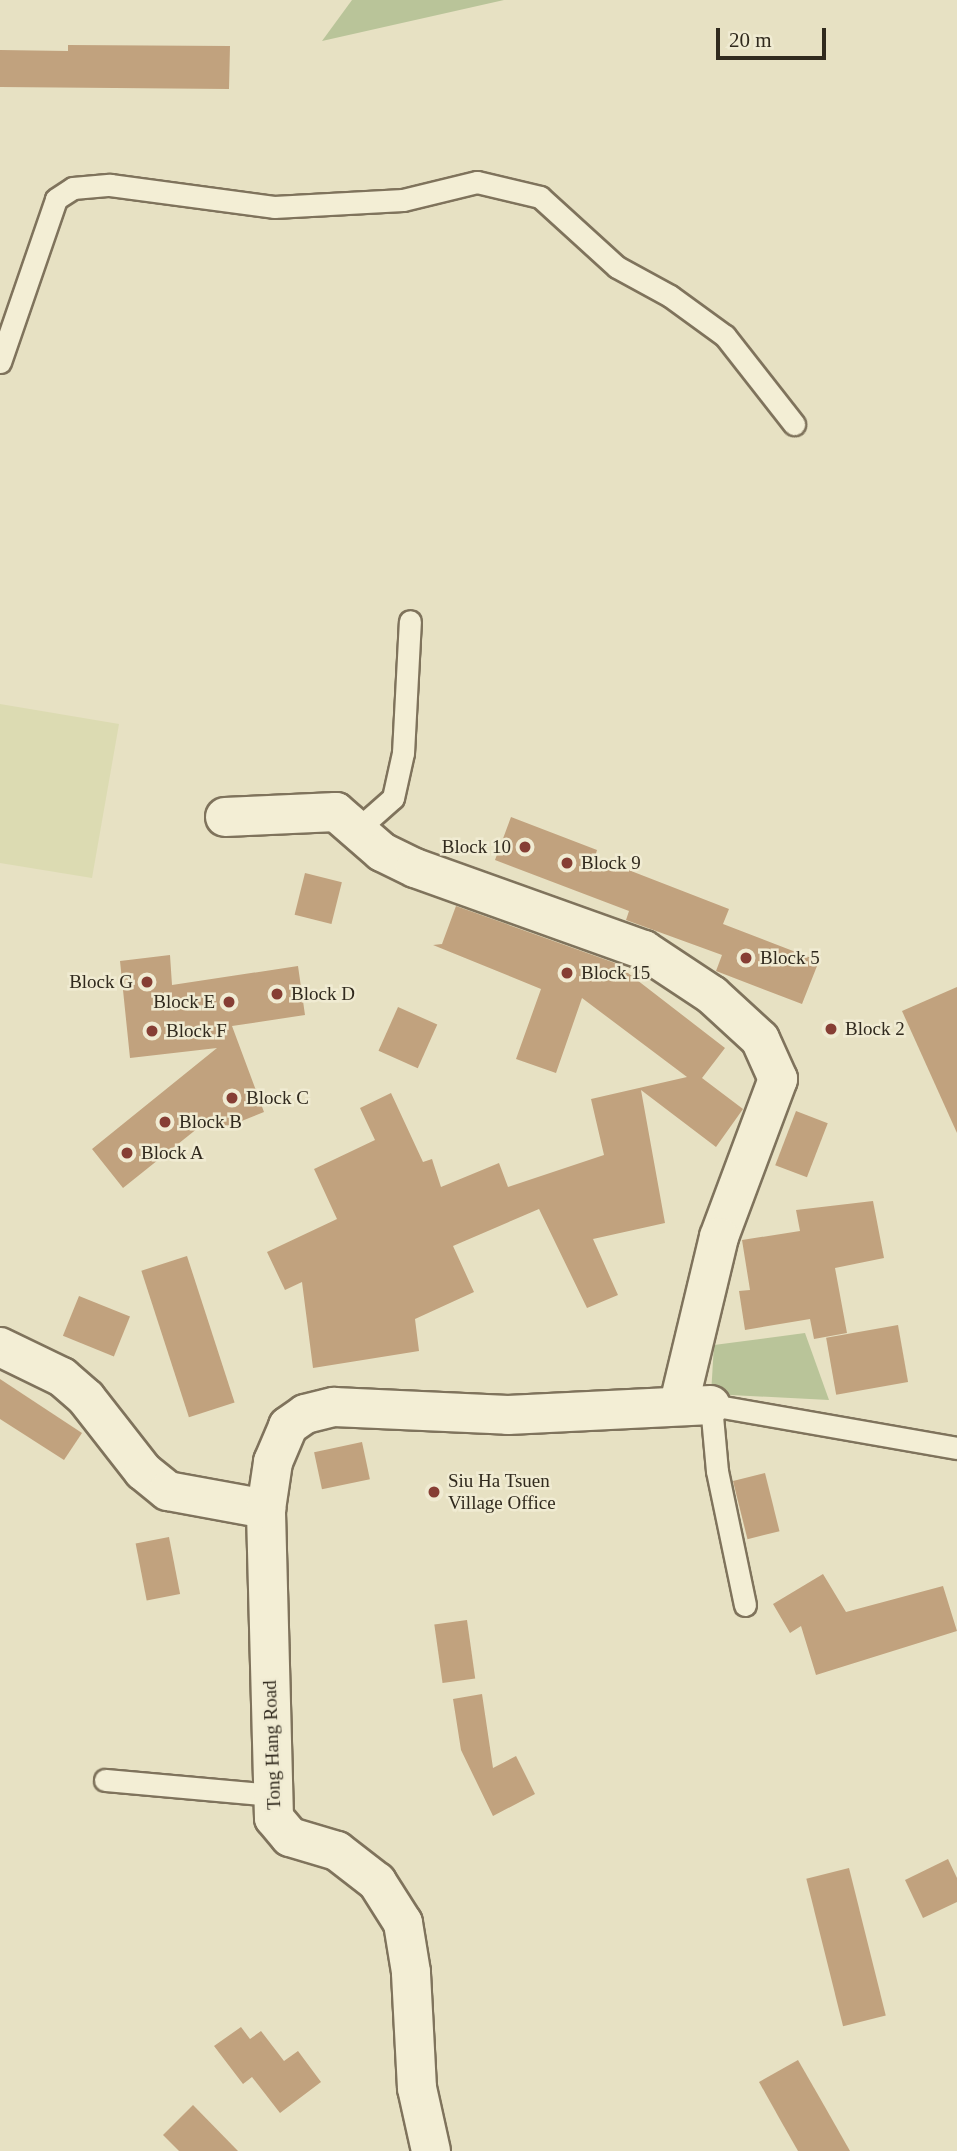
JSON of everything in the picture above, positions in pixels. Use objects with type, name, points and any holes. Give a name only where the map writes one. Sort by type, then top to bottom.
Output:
[{"type":"street","points":[[225,817],[300,810],[336,812],[359,828],[382,852],[415,868],[644,950],[742,1019],[772,1056],[778,1079],[719,1237],[695,1404]]},
{"type":"street","points":[[0,1348],[53,1372],[78,1391],[143,1471],[168,1491],[266,1509]]},
{"type":"street","name":"Tong Hang Road","points":[[431,2151],[417,2088],[411,1972],[403,1923],[377,1882],[337,1851],[290,1837],[274,1818],[266,1509],[283,1438],[288,1426],[305,1414],[334,1407],[508,1415],[695,1404]]},
{"type":"lane","points":[[0,362],[56,199],[72,188],[110,185],[274,207],[403,200],[477,182],[540,197],[617,267],[726,336],[794,424]]},
{"type":"lane","points":[[359,828],[393,798],[403,753],[410,621]]},
{"type":"lane","points":[[745,1605],[717,1471],[695,1404],[768,1411],[957,1448]]},
{"type":"lane","points":[[105,1780],[273,1795]]},
{"type":"green space","points":[[352,0],[504,0],[322,41]]},
{"type":"green space","points":[[0,704],[119,724],[92,878],[0,863]]},
{"type":"green space","points":[[805,1333],[829,1400],[711,1394],[714,1345]]},
{"type":"building","points":[[68,45],[230,46],[229,89],[0,87],[0,50],[68,51]]},
{"type":"building","points":[[511,817],[597,850],[595,857],[729,909],[723,924],[819,961],[802,1004],[716,971],[722,955],[626,920],[629,911],[495,860]]},
{"type":"building","points":[[305,873],[342,882],[331,924],[295,915]]},
{"type":"building","points":[[456,906],[615,963],[725,1048],[702,1078],[743,1109],[716,1147],[641,1090],[665,1223],[593,1239],[618,1295],[587,1308],[539,1209],[453,1246],[474,1292],[415,1319],[419,1351],[313,1368],[302,1282],[285,1290],[267,1252],[337,1219],[314,1169],[375,1140],[360,1108],[391,1093],[423,1162],[432,1159],[441,1187],[499,1163],[508,1187],[604,1155],[591,1099],[687,1077],[582,998],[556,1073],[516,1059],[541,989],[433,945],[442,944]]},
{"type":"building","points":[[170,955],[172,985],[298,966],[305,1015],[232,1026],[264,1112],[219,1130],[213,1116],[123,1188],[92,1149],[217,1048],[130,1058],[120,961]]},
{"type":"building","points":[[957,987],[957,1133],[902,1011]]},
{"type":"building","points":[[398,1007],[437,1024],[418,1068],[378,1051]]},
{"type":"building","points":[[796,1111],[828,1123],[807,1177],[775,1165]]},
{"type":"building","points":[[873,1201],[884,1258],[835,1268],[847,1333],[814,1339],[810,1319],[745,1330],[739,1291],[750,1290],[742,1240],[800,1231],[796,1210]]},
{"type":"building","points":[[187,1256],[235,1402],[189,1417],[141,1271]]},
{"type":"building","points":[[79,1296],[130,1317],[114,1356],[63,1336]]},
{"type":"building","points":[[898,1325],[908,1382],[836,1395],[826,1338]]},
{"type":"building","points":[[0,1379],[82,1433],[64,1460],[0,1419]]},
{"type":"building","points":[[362,1442],[370,1479],[322,1489],[314,1452]]},
{"type":"building","points":[[765,1473],[780,1531],[747,1539],[733,1481]]},
{"type":"building","points":[[169,1537],[180,1594],[147,1600],[136,1543]]},
{"type":"building","points":[[823,1574],[846,1612],[943,1586],[957,1631],[816,1675],[801,1626],[790,1633],[773,1604]]},
{"type":"building","points":[[467,1620],[475,1678],[443,1683],[434,1625]]},
{"type":"building","points":[[482,1694],[493,1768],[516,1756],[535,1794],[493,1816],[461,1750],[453,1699]]},
{"type":"building","points":[[948,1859],[957,1878],[957,1902],[923,1918],[905,1880]]},
{"type":"building","points":[[849,1868],[886,2015],[843,2026],[806,1879]]},
{"type":"building","points":[[241,2027],[250,2039],[261,2031],[284,2061],[298,2051],[321,2082],[280,2113],[252,2077],[243,2084],[214,2046]]},
{"type":"building","points":[[798,2060],[850,2151],[798,2151],[782,2123],[759,2082]]},
{"type":"building","points":[[193,2105],[238,2151],[179,2151],[163,2135]]},
{"type":"place","name":"Block 10","points":[[525,847]]},
{"type":"place","name":"Block 9","points":[[567,863]]},
{"type":"place","name":"Block 5","points":[[746,958]]},
{"type":"place","name":"Block 15","points":[[567,973]]},
{"type":"place","name":"Block G","points":[[147,982]]},
{"type":"place","name":"Block D","points":[[277,994]]},
{"type":"place","name":"Block E","points":[[229,1002]]},
{"type":"place","name":"Block 2","points":[[831,1029]]},
{"type":"place","name":"Block F","points":[[152,1031]]},
{"type":"place","name":"Block C","points":[[232,1098]]},
{"type":"place","name":"Block B","points":[[165,1122]]},
{"type":"place","name":"Block A","points":[[127,1153]]},
{"type":"place","name":"Siu Ha Tsuen Village Office","points":[[434,1492]]}]
